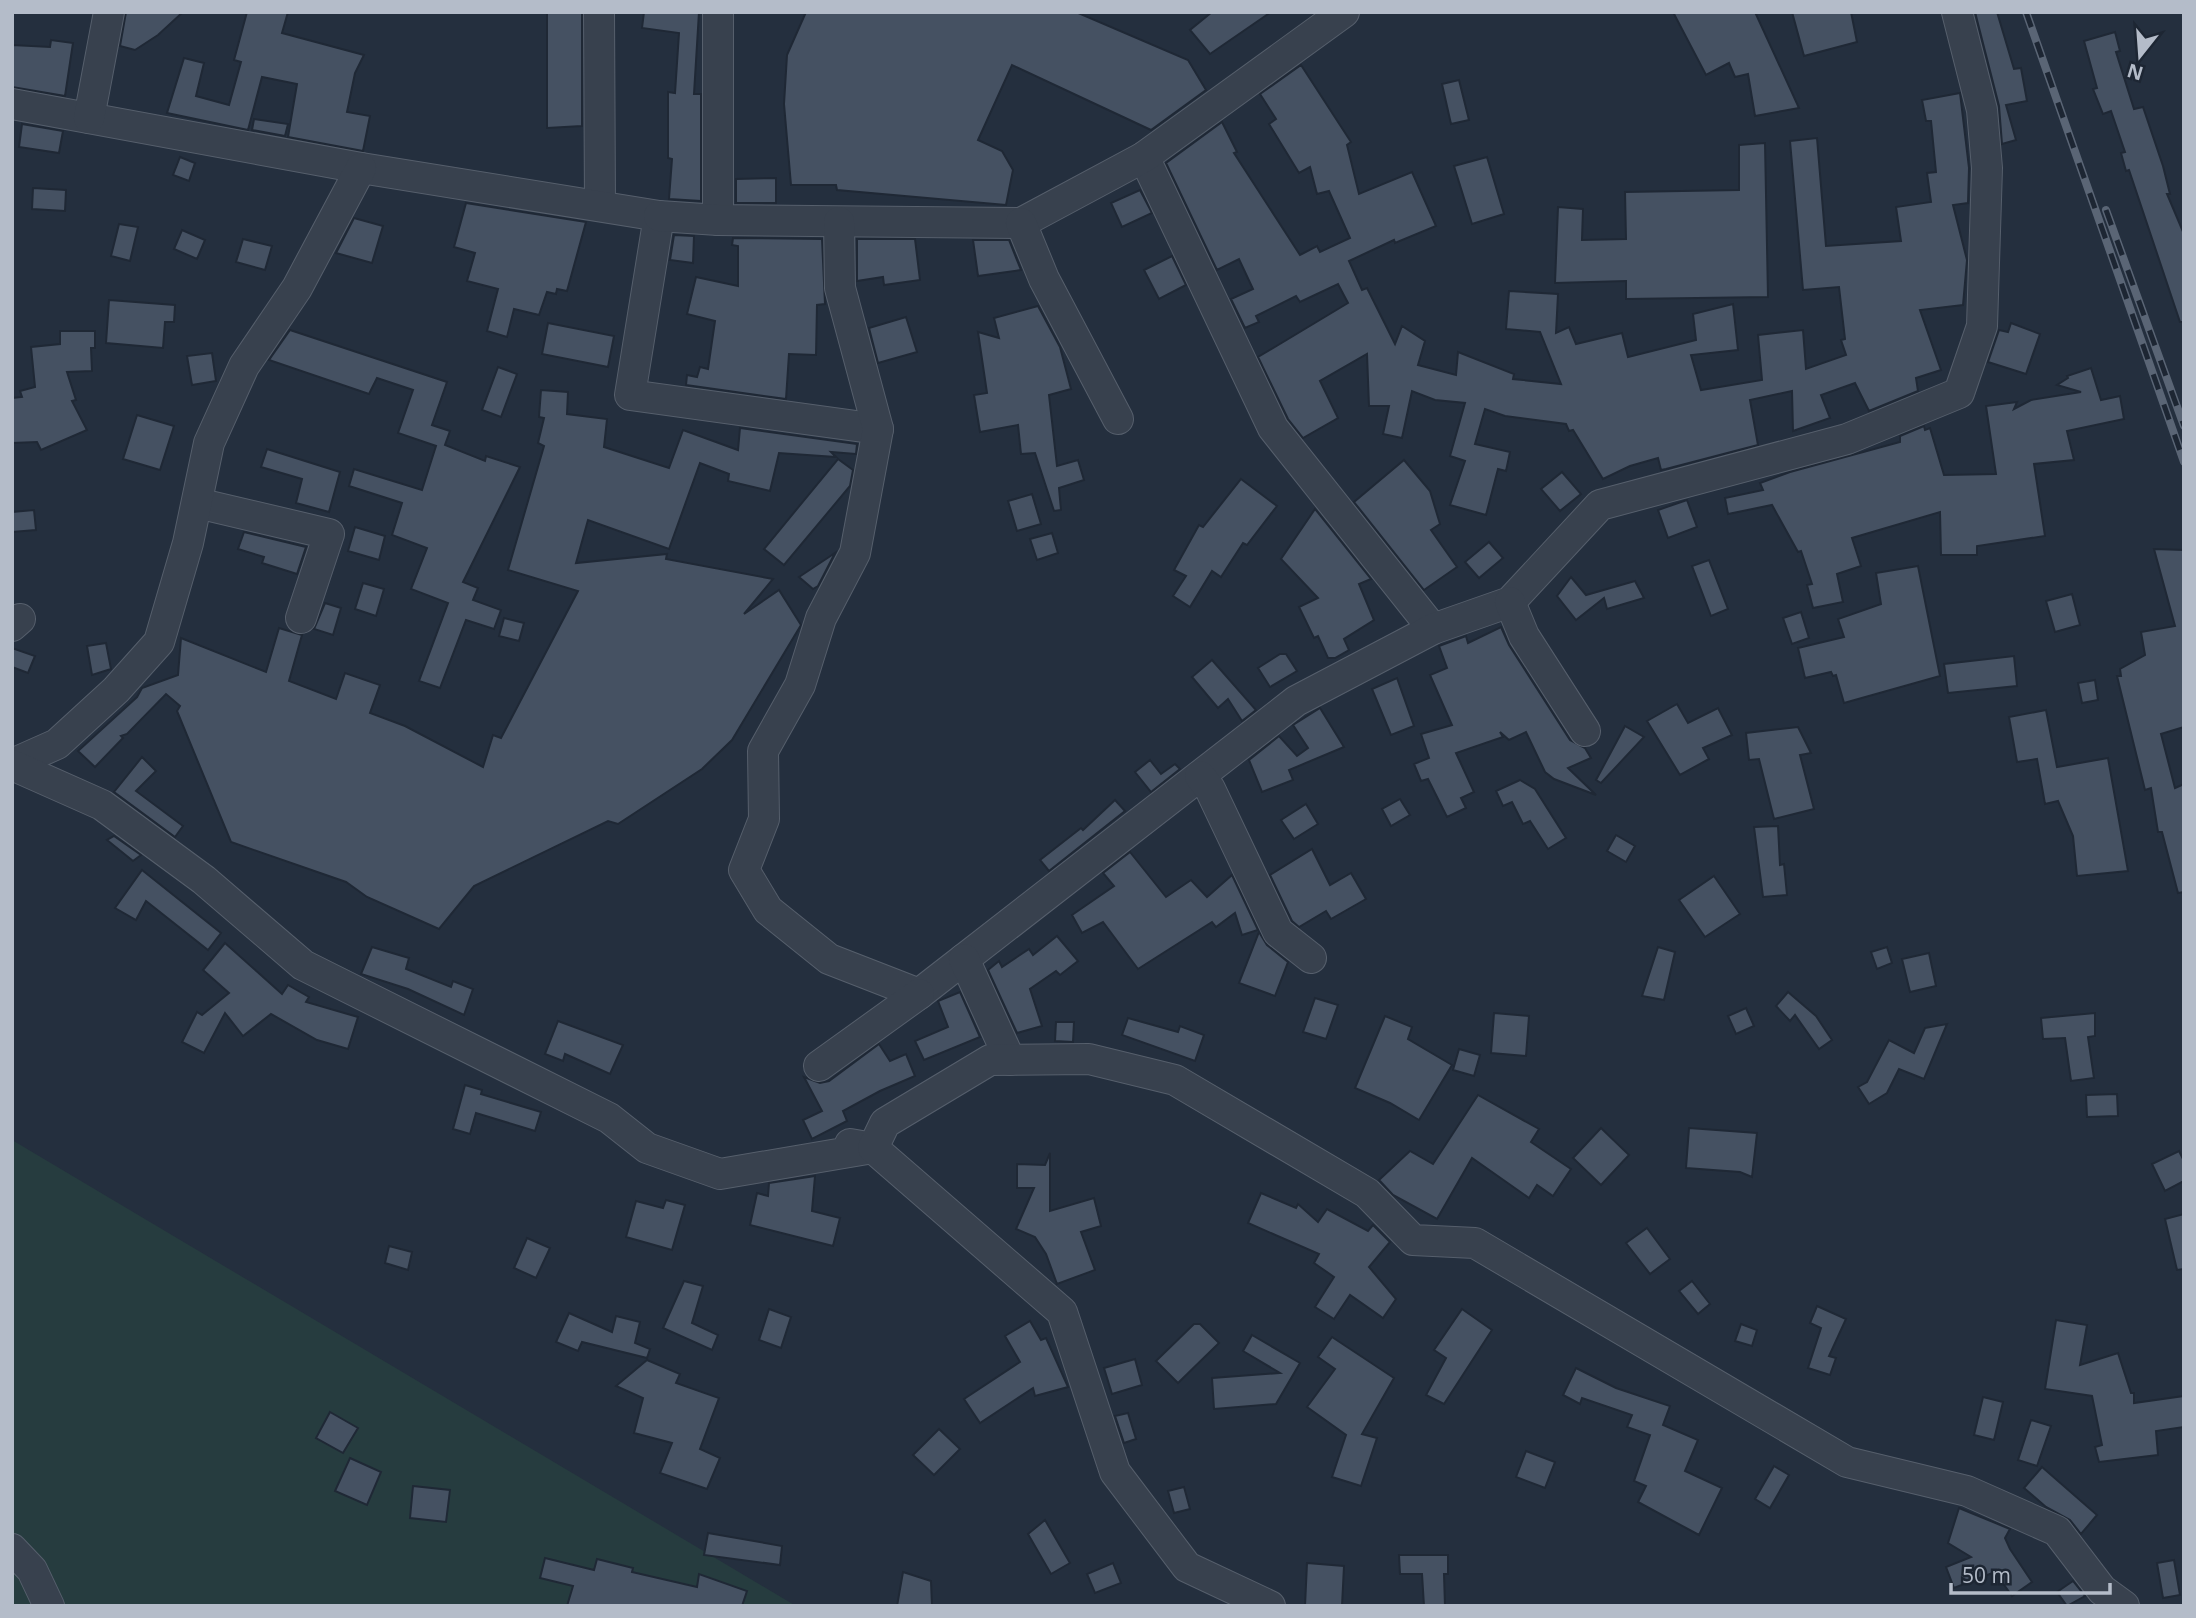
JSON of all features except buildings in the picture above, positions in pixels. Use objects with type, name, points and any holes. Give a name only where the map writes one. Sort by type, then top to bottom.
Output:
[{"type":"street","points":[[89,118],[109,12]]},
{"type":"street","points":[[599,12],[600,206]]},
{"type":"street","points":[[718,12],[718,220]]},
{"type":"street","points":[[12,104],[361,168],[659,216],[718,220],[1021,223],[1144,157],[1344,12]]},
{"type":"street","points":[[819,1066],[919,994],[1296,701],[1433,629],[1510,602],[1600,505],[1847,439],[1959,393],[1982,326],[1987,168],[1982,110],[1957,12]]},
{"type":"street","points":[[1144,157],[1273,428],[1433,629]]},
{"type":"street","points":[[12,764],[57,744],[116,690],[159,642],[197,503],[209,443],[244,366],[298,288],[361,168]]},
{"type":"street","points":[[659,216],[630,395],[878,429]]},
{"type":"street","points":[[839,222],[840,288],[878,429],[855,553],[821,618],[800,685],[763,751],[764,819],[744,870],[768,910],[829,959],[919,994]]},
{"type":"street","points":[[1021,223],[1044,279],[1118,419]]},
{"type":"street","points":[[197,503],[329,534],[301,618]]},
{"type":"street","points":[[1510,602],[1524,636],[1585,731]]},
{"type":"street","points":[[12,764],[102,805],[204,880],[303,965],[609,1118],[647,1148],[720,1174],[862,1146],[885,1122],[990,1060],[1089,1059],[1175,1080],[1367,1193],[1413,1240],[1475,1243],[1847,1462],[1967,1491],[2057,1531],[2102,1590],[2124,1606]]},
{"type":"street","points":[[1200,776],[1210,789],[1278,932],[1311,958]]},
{"type":"street","points":[[964,959],[1010,1060]]},
{"type":"street","points":[[862,1146],[1062,1312],[1115,1472],[1187,1567],[1270,1606]]},
{"type":"street","points":[[12,1549],[32,1570],[49,1606]]},
{"type":"green space","points":[[12,1140],[796,1606],[12,1606]]},
{"type":"railway","points":[[2026,12],[2184,462]]},
{"type":"railway","points":[[2106,210],[2184,426]]}]
